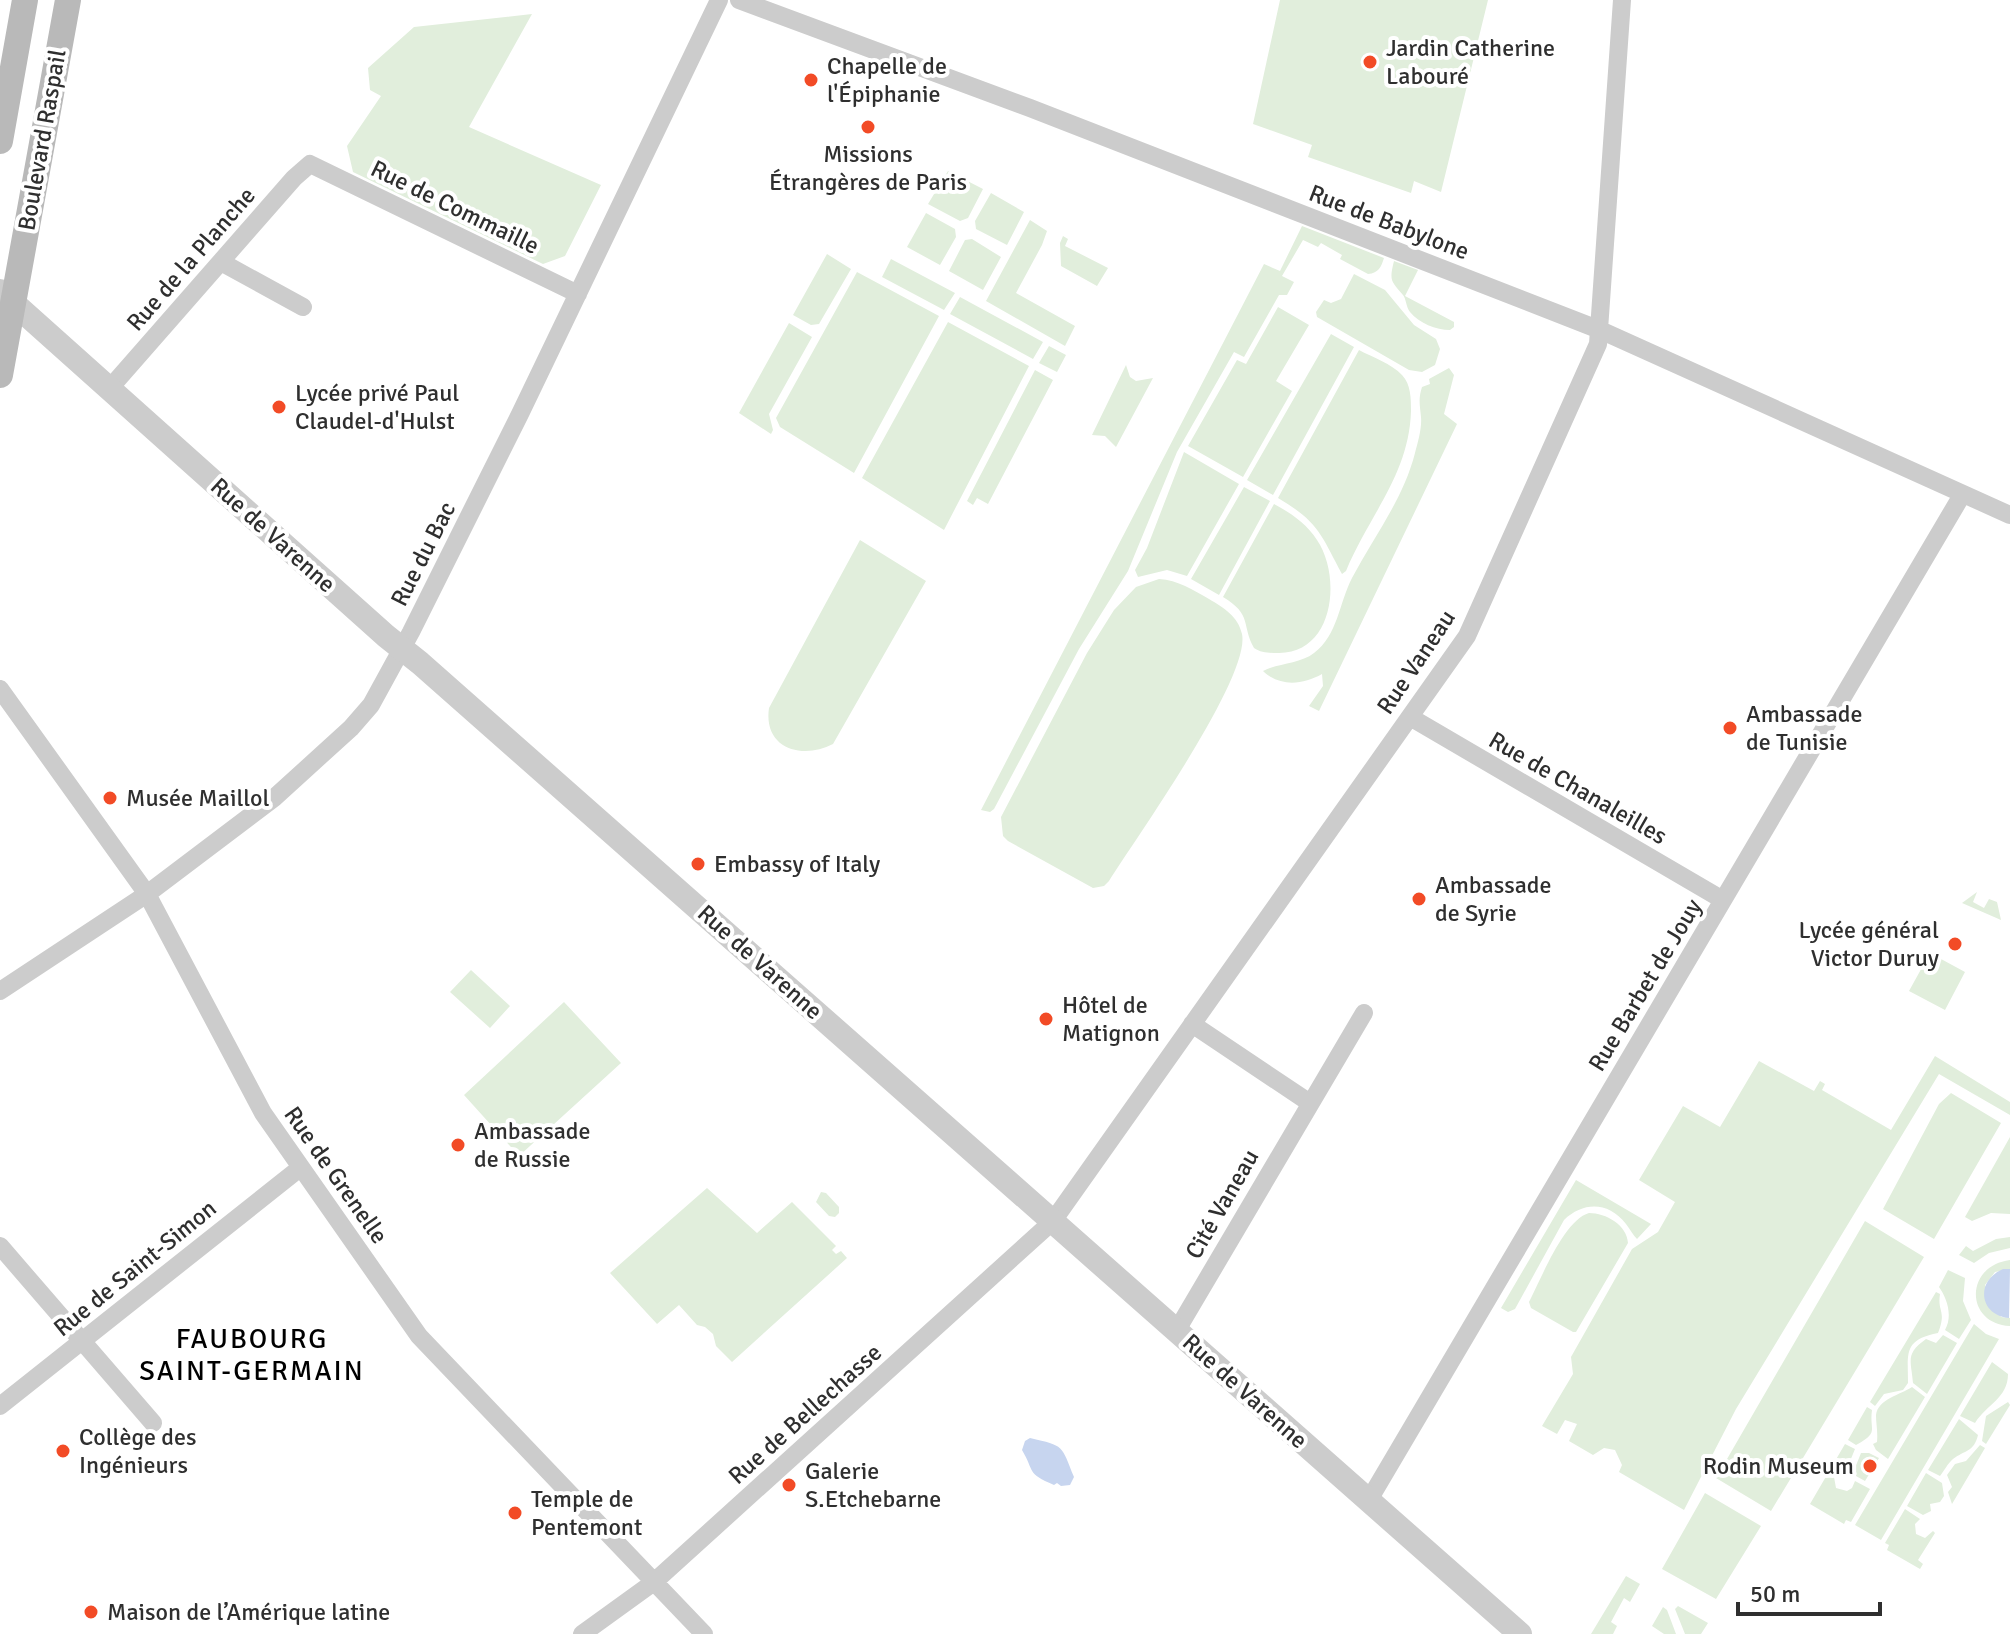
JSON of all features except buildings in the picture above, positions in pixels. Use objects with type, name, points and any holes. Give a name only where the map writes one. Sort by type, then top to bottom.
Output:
[{"type":"main road","name":"Boulevard Raspail","points":[[0,141],[25,0]]},
{"type":"main road","name":"Boulevard Raspail","points":[[0,375],[6,296],[68,0]]},
{"type":"street","name":"Rue du Bac","points":[[0,991],[147,894],[274,798],[351,728],[371,705],[402,649],[578,294],[719,0]]},
{"type":"street","name":"Rue de Babylone","points":[[739,0],[1030,108],[1600,330],[2010,515]]},
{"type":"street","name":"Rue Vaneau","points":[[1053,1221],[1467,636],[1597,348],[1622,0]]},
{"type":"street","name":"Rue de Commaille","points":[[310,164],[578,294]]},
{"type":"street","name":"Rue de la Planche","points":[[110,388],[294,178],[310,164]]},
{"type":"street","points":[[221,262],[303,307]]},
{"type":"street","name":"Rue de Varenne","points":[[6,296],[1520,1634]]},
{"type":"street","name":"Rue Barbet de Jouy","points":[[1369,1500],[1962,495]]},
{"type":"street","name":"Rue de Grenelle","points":[[0,689],[147,894],[263,1113],[419,1336],[704,1634]]},
{"type":"street","name":"Rue de Chanaleilles","points":[[1410,717],[1723,900]]},
{"type":"street","name":"Cité Vaneau","points":[[1177,1330],[1364,1013]]},
{"type":"street","points":[[1192,1024],[1310,1103]]},
{"type":"street","name":"Rue de Saint-Simon","points":[[0,1406],[300,1168]]},
{"type":"street","name":"Rue de Bellechasse","points":[[582,1634],[654,1582],[1053,1221]]},
{"type":"street","points":[[0,1246],[153,1423]]},
{"type":"green space","name":"Jardin Catherine Labouré","points":[[1280,0],[1488,0],[1441,192],[1414,181],[1411,193],[1308,157],[1312,145],[1253,124]]},
{"type":"green space","points":[[532,14],[469,127],[601,185],[565,256],[543,264],[353,172],[347,146],[381,96],[370,90],[368,68],[414,27]]},
{"type":"green space","points":[[948,171],[983,189],[968,218],[960,221],[928,204]]},
{"type":"green space","points":[[991,193],[1024,212],[1007,245],[976,229],[975,221]]},
{"type":"green space","points":[[926,213],[955,229],[956,237],[940,265],[907,247]]},
{"type":"green space","points":[[1030,220],[1047,231],[1016,293],[1075,326],[1065,346],[986,301]]},
{"type":"green space","points":[[1302,226],[1384,258],[1381,267],[1368,274],[1340,259],[1342,255],[1321,243],[1318,247],[1303,240],[1282,276],[1294,282],[1287,295],[1279,295],[1244,357],[1234,352],[1177,452],[1128,571],[1079,649],[994,809],[990,812],[981,810],[1264,264],[1280,271]]},
{"type":"green space","points":[[1063,236],[1068,239],[1065,246],[1108,268],[1097,286],[1061,266],[1060,243]]},
{"type":"green space","points":[[972,239],[1001,257],[983,290],[949,271],[965,240]]},
{"type":"green space","points":[[827,254],[851,269],[819,324],[811,325],[793,315]]},
{"type":"green space","points":[[891,259],[955,293],[944,310],[882,277]]},
{"type":"green space","points":[[1394,261],[1418,270],[1405,296],[1454,322],[1454,327],[1450,330],[1434,327],[1410,312],[1404,296],[1392,280]]},
{"type":"green space","points":[[857,272],[939,316],[854,473],[780,427],[776,418]]},
{"type":"green space","points":[[1354,274],[1385,290],[1414,325],[1436,339],[1440,349],[1435,365],[1422,372],[1409,370],[1317,317],[1316,312],[1324,300],[1331,303],[1341,299]]},
{"type":"green space","points":[[960,297],[1043,342],[1033,359],[950,314]]},
{"type":"green space","points":[[1278,307],[1309,325],[1276,381],[1292,391],[1243,477],[1188,446],[1237,360],[1246,364]]},
{"type":"green space","points":[[948,322],[1029,366],[944,530],[862,478]]},
{"type":"green space","points":[[789,323],[812,337],[769,414],[771,434],[739,413]]},
{"type":"green space","points":[[1331,334],[1354,347],[1273,495],[1247,480]]},
{"type":"green space","points":[[1049,346],[1066,355],[1057,372],[1039,363]]},
{"type":"green space","points":[[1359,350],[1402,375],[1409,387],[1411,411],[1409,434],[1396,475],[1342,574],[1311,522],[1278,498]]},
{"type":"green space","points":[[1126,365],[1130,377],[1136,381],[1153,378],[1116,447],[1105,436],[1092,435]]},
{"type":"green space","points":[[1449,368],[1454,375],[1444,414],[1457,424],[1319,711],[1309,706],[1323,686],[1322,674],[1291,683],[1276,680],[1263,671],[1308,657],[1328,637],[1352,578],[1396,502],[1410,470],[1420,430],[1422,387],[1430,384],[1429,379]]},
{"type":"green space","points":[[1035,370],[1053,380],[988,504],[977,498],[973,505],[967,501]]},
{"type":"green space","points":[[1184,452],[1239,484],[1187,576],[1167,570],[1138,577],[1135,570],[1147,548]]},
{"type":"green space","points":[[1244,487],[1270,501],[1219,595],[1191,579]]},
{"type":"green space","points":[[1274,504],[1298,519],[1317,540],[1325,556],[1330,592],[1322,627],[1311,641],[1297,650],[1278,653],[1254,648],[1243,615],[1223,597]]},
{"type":"green space","points":[[860,540],[926,581],[833,744],[810,751],[788,747],[772,733],[769,708]]},
{"type":"green space","points":[[1159,579],[1185,586],[1230,613],[1242,634],[1240,655],[1229,685],[1189,758],[1109,881],[1104,886],[1093,888],[1008,841],[1003,836],[1001,817],[1087,653],[1114,610],[1136,587]]},
{"type":"green space","points":[[1977,892],[1973,902],[1984,908],[1989,899],[1997,902],[2001,920],[1962,903]]},
{"type":"green space","points":[[1930,953],[1965,972],[1945,1010],[1909,991]]},
{"type":"green space","points":[[471,970],[510,1006],[490,1028],[450,992]]},
{"type":"green space","points":[[564,1002],[621,1063],[519,1156],[464,1095]]},
{"type":"green space","points":[[1935,1056],[2010,1102],[2010,1115],[1939,1074],[1736,1409],[1684,1510],[1619,1472],[1622,1465],[1615,1450],[1604,1448],[1593,1455],[1569,1441],[1577,1424],[1565,1420],[1557,1434],[1542,1426],[1573,1374],[1571,1357],[1632,1249],[1658,1232],[1675,1202],[1639,1180],[1683,1106],[1720,1127],[1759,1061],[1814,1091],[1820,1081],[1825,1084],[1822,1090],[1891,1130]]},
{"type":"green space","points":[[1951,1093],[2001,1123],[1934,1239],[1883,1209],[1939,1104]]},
{"type":"green space","points":[[2010,1137],[2010,1214],[1991,1213],[1972,1221],[1965,1217]]},
{"type":"green space","points":[[1576,1180],[1651,1224],[1637,1239],[1619,1216],[1611,1211],[1587,1207],[1571,1214],[1564,1220],[1515,1309],[1508,1312],[1501,1308]]},
{"type":"green space","points":[[707,1188],[757,1233],[792,1202],[836,1246],[832,1250],[836,1254],[841,1251],[847,1258],[732,1362],[716,1346],[713,1334],[697,1325],[679,1305],[657,1324],[610,1273]]},
{"type":"green space","points":[[821,1192],[826,1193],[839,1207],[835,1217],[829,1216],[816,1202]]},
{"type":"green space","points":[[1589,1213],[1614,1221],[1624,1231],[1628,1243],[1576,1332],[1573,1332],[1531,1308],[1529,1302],[1562,1238],[1580,1218]]},
{"type":"green space","points":[[1865,1221],[1924,1257],[1771,1511],[1716,1478]]},
{"type":"green space","points":[[2010,1237],[2010,1248],[1989,1253],[1974,1263],[1959,1255],[1966,1246],[1973,1251],[1996,1239]]},
{"type":"green space","points":[[2010,1260],[2010,1269],[1995,1272],[1985,1285],[2001,1317],[2010,1318],[2010,1326],[1995,1323],[1985,1316],[1978,1306],[1976,1294],[1984,1273],[1995,1264]]},
{"type":"green space","points":[[1948,1270],[1965,1278],[1963,1301],[1971,1320],[1959,1339],[1945,1330],[1949,1319],[1948,1307],[1939,1287]]},
{"type":"green space","points":[[1936,1292],[1940,1294],[1942,1315],[1938,1333],[1913,1344],[1908,1356],[1908,1383],[1903,1390],[1884,1394],[1875,1406],[1870,1402]]},
{"type":"green space","points":[[1974,1324],[1986,1334],[1999,1339],[1881,1540],[1855,1525]]},
{"type":"green space","points":[[1943,1335],[1957,1343],[1927,1394],[1913,1383],[1912,1353],[1926,1339],[1936,1343]]},
{"type":"green space","points":[[1992,1362],[2008,1374],[2007,1382],[2001,1395],[1975,1423],[1960,1416]]},
{"type":"green space","points":[[1912,1387],[1925,1397],[1888,1459],[1873,1444],[1877,1442],[1876,1415],[1885,1401]]},
{"type":"green space","points":[[2008,1402],[2010,1405],[1986,1444],[1982,1441],[1986,1416]]},
{"type":"green space","points":[[1867,1407],[1872,1410],[1871,1434],[1856,1445],[1848,1440]]},
{"type":"green space","points":[[1959,1419],[1978,1435],[1976,1441],[1951,1461],[1940,1476],[1928,1470]]},
{"type":"green space","points":[[1845,1444],[1855,1449],[1846,1471],[1834,1477],[1836,1488],[1847,1491],[1855,1481],[1870,1489],[1851,1522],[1846,1520],[1844,1524],[1810,1504]]},
{"type":"green space","points":[[1980,1445],[1985,1448],[1952,1504],[1948,1492],[1952,1487],[1947,1475],[1955,1464],[1966,1461]]},
{"type":"green space","points":[[1861,1453],[1879,1458],[1865,1481],[1856,1476],[1855,1468]]},
{"type":"green space","points":[[1926,1473],[1942,1483],[1944,1496],[1940,1502],[1930,1504],[1931,1511],[1923,1515],[1907,1506]]},
{"type":"green space","points":[[1705,1493],[1761,1526],[1716,1599],[1662,1569]]},
{"type":"green space","points":[[1905,1509],[1920,1519],[1915,1524],[1916,1534],[1925,1538],[1933,1531],[1935,1533],[1918,1560],[1923,1564],[1920,1569],[1887,1550],[1889,1545],[1885,1543]]},
{"type":"green space","points":[[1626,1576],[1640,1584],[1630,1602],[1624,1598],[1611,1622],[1617,1626],[1613,1634],[1591,1634]]},
{"type":"green space","points":[[1678,1606],[1708,1623],[1701,1634],[1685,1634],[1675,1609]]},
{"type":"green space","points":[[1663,1607],[1676,1634],[1664,1634],[1652,1626]]},
{"type":"water","points":[[2003,1269],[2010,1269],[2009,1318],[1991,1311],[1984,1297],[1988,1281]]},
{"type":"water","points":[[1030,1438],[1060,1448],[1074,1477],[1070,1485],[1054,1485],[1032,1471],[1022,1450],[1025,1441]]},
{"type":"place","name":"Jardin Catherine Labouré","points":[[1370,62]]},
{"type":"place","name":"Chapelle de l'Épiphanie","points":[[811,80]]},
{"type":"place","name":"Missions Étrangères de Paris","points":[[868,127]]},
{"type":"place","name":"Lycée privé Paul Claudel-d'Hulst","points":[[279,407]]},
{"type":"place","name":"Ambassade de Tunisie","points":[[1730,728]]},
{"type":"place","name":"Musée Maillol","points":[[110,798]]},
{"type":"place","name":"Embassy of Italy","points":[[698,864]]},
{"type":"place","name":"Ambassade de Syrie","points":[[1419,899]]},
{"type":"place","name":"Lycée général Victor Duruy","points":[[1955,944]]},
{"type":"place","name":"Hôtel de Matignon","points":[[1046,1019]]},
{"type":"place","name":"Ambassade de Russie","points":[[458,1145]]},
{"type":"place","name":"Collège des Ingénieurs","points":[[63,1451]]},
{"type":"place","name":"Rodin Museum","points":[[1870,1466]]},
{"type":"place","name":"Galerie S.Etchebarne","points":[[789,1485]]},
{"type":"place","name":"Temple de Pentemont","points":[[515,1513]]},
{"type":"place","name":"Maison de l’Amérique latine","points":[[91,1612]]},
{"type":"district","name":"FAUBOURG SAINT-GERMAIN","points":[[252,1355]]}]
